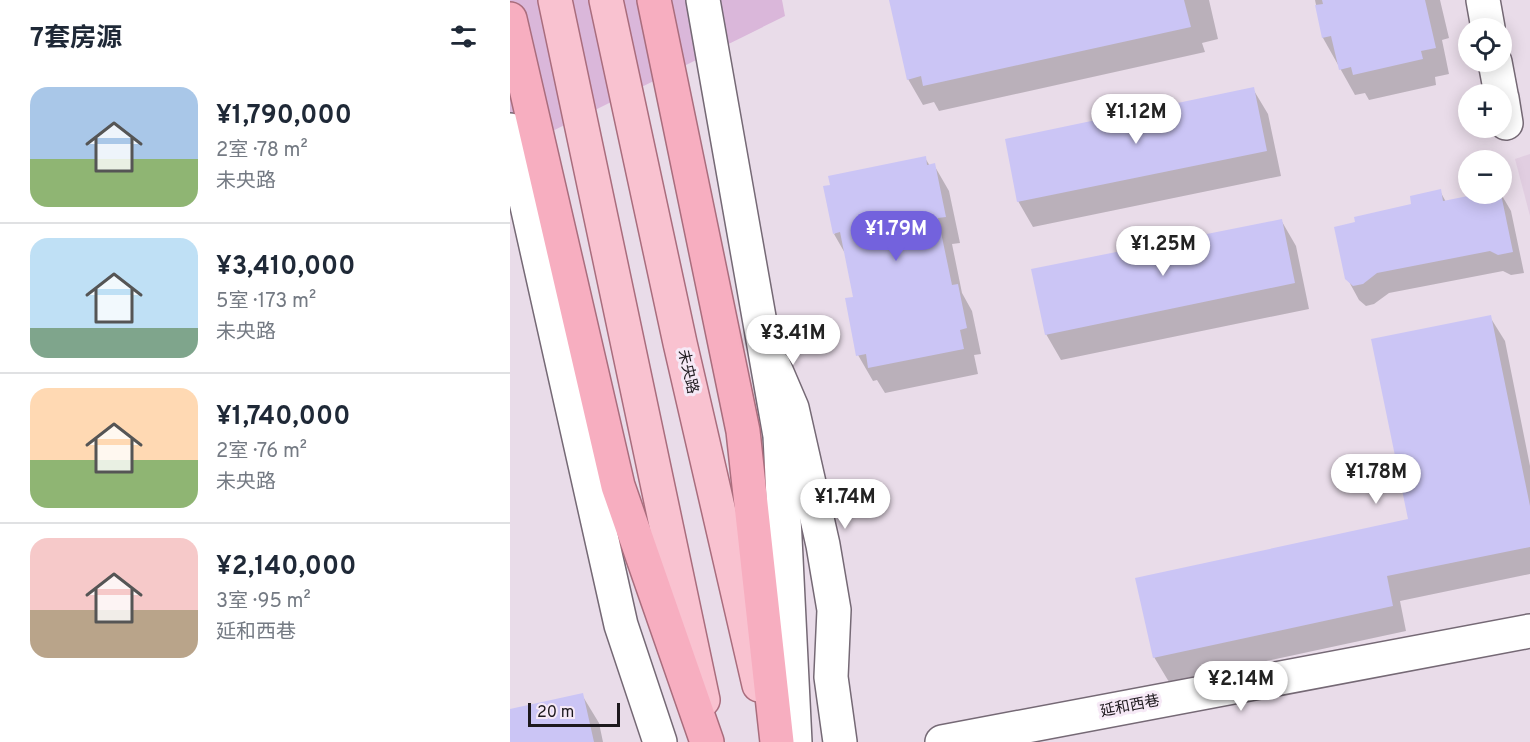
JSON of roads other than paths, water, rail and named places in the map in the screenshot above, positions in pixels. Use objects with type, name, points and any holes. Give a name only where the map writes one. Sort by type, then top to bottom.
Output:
[{"type":"highway","points":[[654,0],[743,431],[775,742]]},
{"type":"highway","points":[[510,19],[618,486],[707,742]]},
{"type":"main road","points":[[555,0],[712,742]]},
{"type":"main road","name":"未央路","points":[[606,0],[680,343],[775,742]]},
{"type":"main road","points":[[703,0],[780,436],[795,742]]},
{"type":"main road","points":[[1483,0],[1486,18]]},
{"type":"main road","points":[[510,130],[621,626],[658,738]]},
{"type":"main road","points":[[763,340],[792,408],[823,545],[834,610],[831,676],[840,742]]},
{"type":"main road","name":"延和西巷","points":[[942,742],[1530,631]]}]
